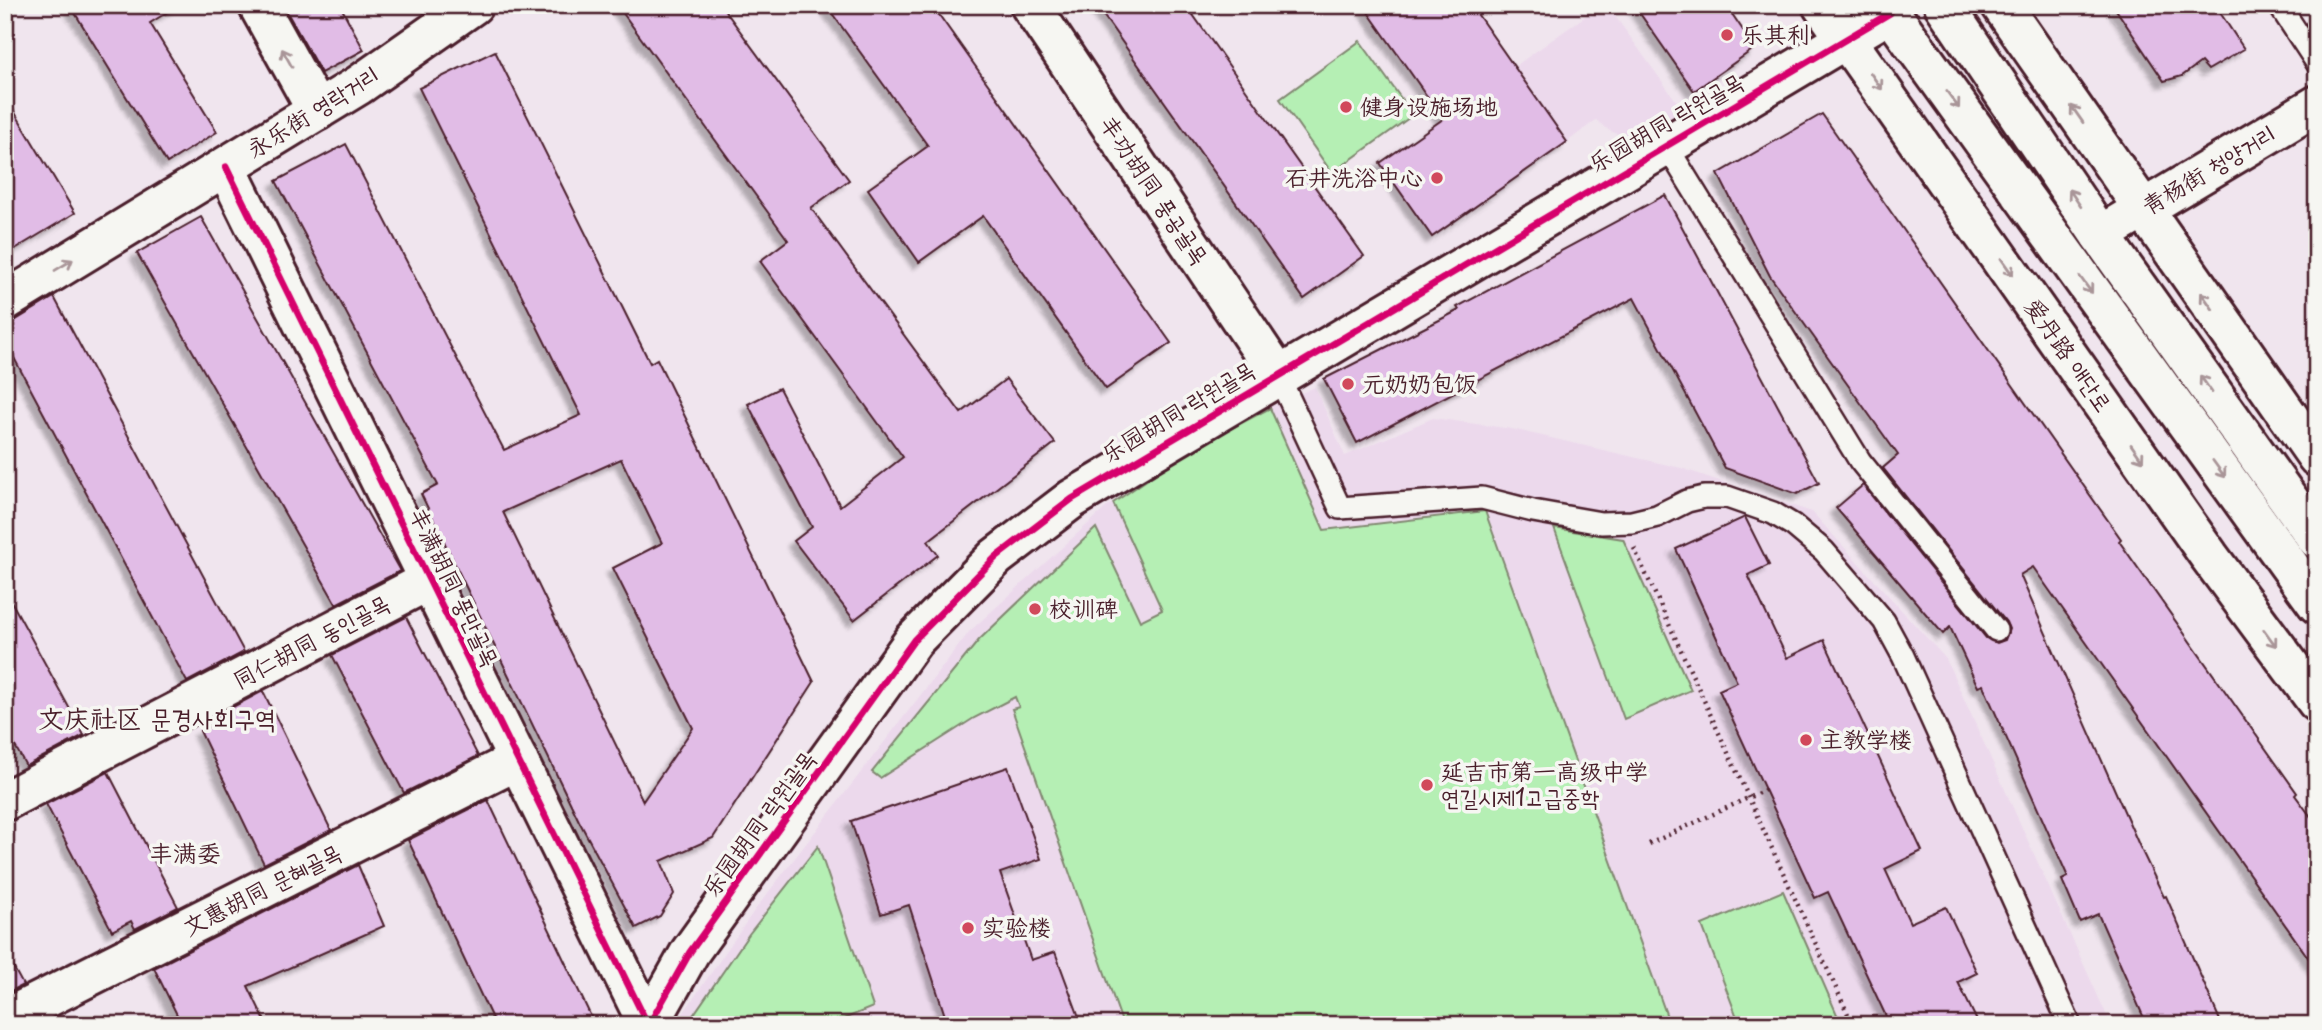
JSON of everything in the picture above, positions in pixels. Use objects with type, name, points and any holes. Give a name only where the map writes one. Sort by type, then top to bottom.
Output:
[{"type":"street","points":[[258,5],[317,111]]},
{"type":"street","name":"永乐街 영락거리","points":[[5,301],[359,85],[473,5]]},
{"type":"street","name":"丰功胡同 풍공골목","points":[[1030,5],[1278,375]]},
{"type":"street","name":"爱丹路 애단로","points":[[1822,5],[2209,556],[2317,702]]},
{"type":"street","points":[[1944,5],[2100,235],[2317,539]]},
{"type":"street","points":[[2001,5],[2317,457]]},
{"type":"street","points":[[1888,9],[2317,604]]},
{"type":"street","name":"乐园胡同 락원골목","points":[[648,1025],[691,952],[914,640],[996,557],[1072,499],[1847,40],[1888,9]]},
{"type":"street","name":"青杨街 청양거리","points":[[2100,235],[2317,105]]},
{"type":"street","name":"丰满胡同 풍만골목","points":[[226,167],[648,1025]]},
{"type":"street","name":"同仁胡同 동인골목","points":[[5,801],[429,580]]},
{"type":"street","name":"文惠胡同 문혜골목","points":[[5,1020],[518,760]]},
{"type":"lane","points":[[2279,5],[2317,63]]},
{"type":"lane","points":[[1666,145],[1860,461],[1996,630]]},
{"type":"lane","points":[[1278,375],[1340,508],[1482,498],[1533,511],[1587,520],[1622,522],[1657,516],[1687,501],[1704,497],[1727,497],[1773,513],[1793,524],[1824,551],[1884,621],[1903,656],[2070,1025]]},
{"type":"path","points":[[1622,522],[1853,1025]]},
{"type":"path","points":[[1649,844],[1765,790]]},
{"type":"shaded area","points":[[1601,5],[1607,5],[1682,109],[1646,133],[1628,138],[1610,131],[1596,120],[1567,142],[1514,67]]},
{"type":"shaded area","name":"延吉市第一高级中学 연길시제1고급중학","points":[[1315,387],[1345,456],[1433,418],[1512,429],[1681,468],[1812,512],[1946,659],[2111,1025],[675,1025],[754,911],[970,631],[1109,505],[1192,449],[1248,417]]},
{"type":"green space","name":"健身设施场地","points":[[1360,41],[1413,115],[1332,173],[1280,99]]},
{"type":"green space","points":[[1270,408],[1324,530],[1485,511],[1670,1025],[1123,1025],[1012,709],[1019,707],[1015,697],[974,718],[880,778],[872,772],[979,640],[1096,528],[1140,621],[1162,610],[1113,503],[1192,449]]},
{"type":"green space","points":[[1554,528],[1623,539],[1691,690],[1624,719]]},
{"type":"green space","points":[[818,846],[873,1007],[829,1025],[695,1025],[692,1017],[749,934]]},
{"type":"green space","points":[[1783,891],[1839,1019],[1828,1025],[1740,1025],[1702,925]]},
{"type":"building","points":[[70,5],[179,5],[150,23],[217,132],[167,163]]},
{"type":"building","points":[[283,5],[340,5],[364,50],[321,73]]},
{"type":"building","points":[[617,5],[721,5],[849,180],[811,208],[961,413],[1006,379],[1055,443],[928,541],[938,555],[854,620],[794,541],[812,527],[748,404],[779,388],[840,506],[903,457],[760,261],[788,240]]},
{"type":"building","points":[[826,5],[932,5],[1171,343],[1106,389],[983,216],[919,262],[868,189],[928,146]]},
{"type":"building","points":[[1096,5],[1186,5],[1364,256],[1304,299]]},
{"type":"building","points":[[1363,5],[1471,5],[1567,142],[1432,237],[1380,163],[1443,119]]},
{"type":"building","points":[[1634,5],[1726,5],[1755,48],[1694,91]]},
{"type":"building","points":[[2113,5],[2215,5],[2244,49],[2208,70],[2201,62],[2182,76],[2164,81]]},
{"type":"building","points":[[495,51],[650,363],[657,359],[814,682],[713,838],[661,861],[674,894],[660,916],[636,928],[579,821],[421,494],[438,485],[276,181],[346,144],[504,450],[581,415],[419,88]],"holes":[[[621,459],[662,543],[613,568],[693,728],[643,801],[503,512]]]},
{"type":"building","points":[[5,96],[75,213],[5,255]]},
{"type":"building","points":[[1822,114],[2121,539],[2119,541],[2317,825],[2317,970],[2033,567],[2020,575],[2222,1025],[2147,1025],[2098,914],[2080,922],[2062,880],[2068,877],[1983,685],[1978,687],[1950,627],[1943,634],[1836,508],[1863,485],[1986,638],[1997,643],[2005,640],[2009,629],[2006,622],[1883,468],[1898,455],[1770,276],[1718,174]]},
{"type":"building","points":[[1665,195],[1819,483],[1797,494],[1725,468],[1634,298],[1357,443],[1324,379],[1459,310],[1457,307]]},
{"type":"building","points":[[201,217],[400,571],[336,604],[137,253]]},
{"type":"building","points":[[54,297],[244,652],[187,682],[5,341],[5,323],[16,320]]},
{"type":"building","name":"主教学楼","points":[[1745,517],[1769,565],[1748,575],[1787,658],[1824,640],[1922,851],[1885,869],[1910,923],[1946,907],[1977,973],[1958,982],[1979,1025],[1890,1025],[1828,892],[1815,898],[1719,690],[1737,682],[1676,549]]},
{"type":"building","points":[[5,590],[84,735],[26,766],[5,728]]},
{"type":"building","points":[[406,617],[478,756],[404,793],[332,655]]},
{"type":"building","points":[[263,691],[331,830],[264,864],[200,731],[211,726],[208,720]]},
{"type":"building","points":[[1008,767],[1041,859],[1000,873],[1031,960],[1055,952],[1082,1025],[948,1025],[909,905],[881,914],[851,821]]},
{"type":"building","points":[[108,772],[178,907],[135,929],[131,921],[112,931],[46,804]]},
{"type":"building","points":[[488,800],[595,1025],[495,1025],[408,840]]},
{"type":"building","points":[[358,865],[384,926],[248,986],[267,1025],[182,1025],[154,968]]},
{"type":"building","points":[[5,952],[23,985],[5,994]]},
{"type":"cycle path","points":[[649,1025],[690,952],[914,640],[996,557],[1072,499],[1890,13]]},
{"type":"cycle path","points":[[226,167],[648,1025]]},
{"type":"place","name":"乐其利","points":[[1727,35]]},
{"type":"place","name":"健身设施场地","points":[[1346,107]]},
{"type":"place","name":"石井洗浴中心","points":[[1437,178]]},
{"type":"place","name":"元奶奶包饭","points":[[1348,384]]},
{"type":"place","name":"校训碑","points":[[1035,609]]},
{"type":"place","name":"主教学楼","points":[[1806,740]]},
{"type":"place","name":"延吉市第一高级中学 연길시제1고급중학","points":[[1427,785]]},
{"type":"place","name":"实验楼","points":[[968,928]]},
{"type":"district","name":"文庆社区 문경사회구역","points":[[157,719]]},
{"type":"district","name":"丰满委","points":[[185,854]]}]
